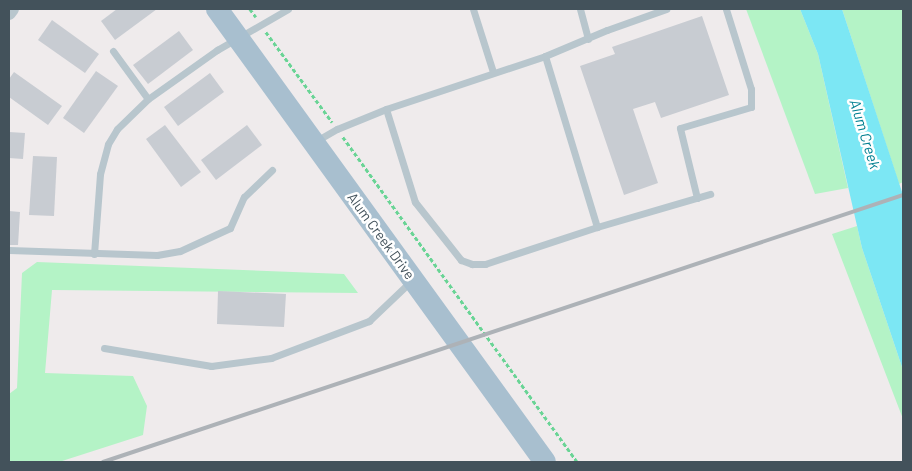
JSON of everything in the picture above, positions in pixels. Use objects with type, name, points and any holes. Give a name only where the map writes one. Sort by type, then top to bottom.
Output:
[{"type":"main road","name":"Alum Creek Drive","points":[[217,9],[545,462]]},
{"type":"street","points":[[9,13],[12,9]]},
{"type":"lane","points":[[94,254],[100,174],[108,144],[126,117],[148,99],[238,36],[288,9]]},
{"type":"lane","points":[[473,9],[494,72]]},
{"type":"lane","points":[[580,9],[588,39]]},
{"type":"lane","points":[[314,142],[337,129],[386,108],[545,56],[666,9]]},
{"type":"lane","points":[[697,198],[680,128],[751,107],[751,89],[726,9]]},
{"type":"lane","points":[[113,51],[148,99]]},
{"type":"lane","points":[[545,56],[597,227]]},
{"type":"lane","points":[[386,108],[415,202],[461,260],[472,264],[485,264],[597,227],[710,194]]},
{"type":"lane","points":[[9,250],[157,255],[180,251],[230,228],[244,197],[272,170]]},
{"type":"lane","points":[[104,348],[211,366],[271,358],[368,321],[412,280]]},
{"type":"path","points":[[250,9],[578,462]]},
{"type":"green space","points":[[746,9],[800,9],[818,54],[848,188],[815,194]]},
{"type":"green space","points":[[842,9],[903,9],[903,182],[899,184]]},
{"type":"green space","points":[[857,226],[862,248],[903,370],[903,419],[832,234]]},
{"type":"green space","points":[[37,262],[344,274],[358,293],[52,290],[45,373],[133,376],[147,406],[143,435],[59,462],[9,462],[9,394],[17,388],[22,273]]},
{"type":"water","name":"Alum Creek","points":[[800,9],[842,9],[903,195],[903,370],[862,248],[818,54]]},
{"type":"building","points":[[117,9],[157,9],[115,40],[101,21]]},
{"type":"building","points":[[702,16],[729,95],[661,118],[655,102],[633,109],[658,183],[624,195],[580,66],[615,54],[612,47]]},
{"type":"building","points":[[52,20],[99,54],[85,73],[38,40]]},
{"type":"building","points":[[179,31],[193,50],[148,84],[133,65]]},
{"type":"building","points":[[96,71],[118,86],[84,133],[63,118]]},
{"type":"building","points":[[14,72],[62,106],[48,125],[9,97],[9,79]]},
{"type":"building","points":[[210,73],[224,92],[178,126],[164,107]]},
{"type":"building","points":[[165,125],[201,172],[181,187],[146,139]]},
{"type":"building","points":[[247,125],[262,145],[216,180],[201,160]]},
{"type":"building","points":[[9,132],[25,133],[23,159],[9,158]]},
{"type":"building","points":[[33,156],[57,157],[54,216],[29,215]]},
{"type":"building","points":[[9,211],[20,212],[18,245],[9,245]]},
{"type":"building","points":[[218,291],[286,294],[284,327],[217,324]]},
{"type":"railway","points":[[103,462],[903,195]]}]
